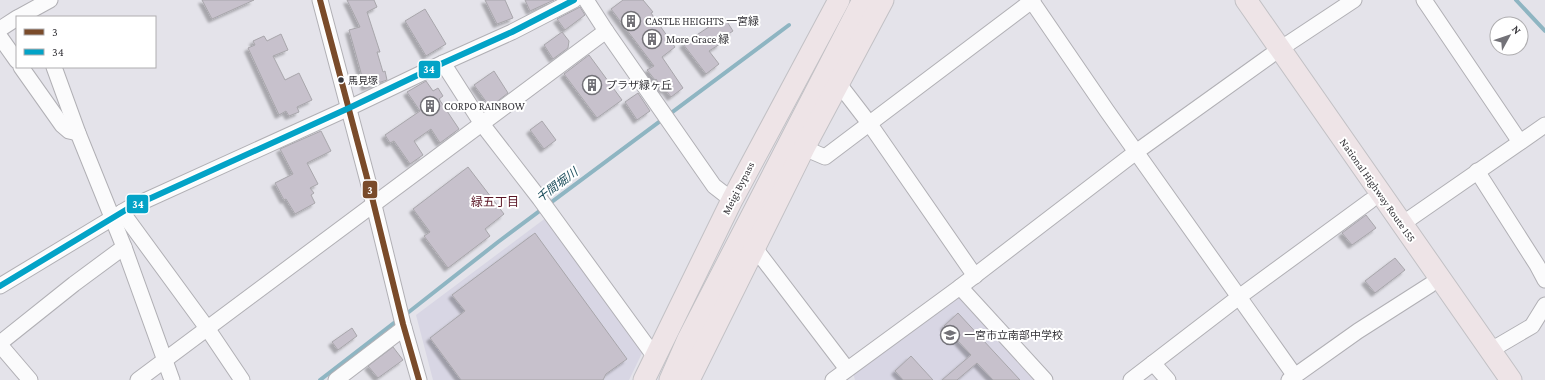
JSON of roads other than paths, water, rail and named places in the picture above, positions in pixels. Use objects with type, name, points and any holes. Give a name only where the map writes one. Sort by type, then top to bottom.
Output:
[{"type":"highway","points":[[670,380],[688,339],[863,0]]},
{"type":"highway","points":[[689,380],[804,148],[883,0]]},
{"type":"highway","name":"National Highway Route 155","points":[[1230,0],[1275,53],[1402,224],[1511,380]]},
{"type":"highway","name":"National Highway Route 155","points":[[1246,0],[1275,53],[1370,201],[1430,285],[1494,380]]},
{"type":"highway","name":"Meigi Bypass","points":[[644,380],[732,200],[836,1]]},
{"type":"street","points":[[20,16],[50,0]]},
{"type":"street","points":[[320,0],[374,205],[402,321],[419,380]]},
{"type":"street","points":[[0,286],[117,215],[512,32],[574,0]]},
{"type":"street","points":[[586,0],[714,186],[732,200]]},
{"type":"street","points":[[804,148],[825,157],[1032,0],[1136,152],[1239,297],[1292,378],[1358,331],[1430,285]]},
{"type":"street","points":[[833,380],[975,276],[1136,152],[1275,53],[1354,0]]},
{"type":"street","points":[[1424,0],[1520,142]]},
{"type":"street","points":[[0,29],[16,18]]},
{"type":"street","points":[[138,380],[606,31]]},
{"type":"street","points":[[0,37],[16,60]]},
{"type":"street","points":[[443,63],[482,124],[540,199],[655,357]]},
{"type":"street","points":[[22,68],[62,125],[69,132],[78,133]]},
{"type":"street","points":[[54,68],[78,133],[117,215],[124,247],[172,380]]},
{"type":"street","points":[[839,84],[869,123],[975,276]]},
{"type":"street","points":[[1402,224],[1545,125]]},
{"type":"street","points":[[1477,171],[1541,262],[1545,280]]},
{"type":"street","points":[[1131,380],[1239,297],[1370,201]]},
{"type":"street","points":[[117,215],[207,328],[242,380]]},
{"type":"street","points":[[30,380],[0,344],[74,284],[124,247]]},
{"type":"street","points":[[754,248],[847,369]]},
{"type":"street","points":[[960,287],[1045,380]]},
{"type":"street","points":[[1491,350],[1532,326],[1545,305]]},
{"type":"street","points":[[336,380],[402,321]]},
{"type":"street","points":[[1153,363],[1168,380]]},
{"type":"waterway","name":"千間堀川","points":[[1516,0],[1545,31]]},
{"type":"waterway","name":"千間堀川","points":[[405,315],[498,242],[789,25]]},
{"type":"waterway","name":"千間堀川","points":[[320,380],[399,319]]},
{"type":"place","name":"CASTLE HEIGHTS 一宮緑","points":[[631,21]]},
{"type":"place","name":"More Grace 緑","points":[[652,39]]},
{"type":"place","name":"馬見塚","points":[[341,80]]},
{"type":"place","name":"プラザ緑ヶ丘","points":[[592,85]]},
{"type":"place","name":"CORPO RAINBOW","points":[[430,106]]},
{"type":"place","name":"一宮市立南部中学校","points":[[950,335]]},
{"type":"district","name":"緑五丁目","points":[[495,202]]}]
